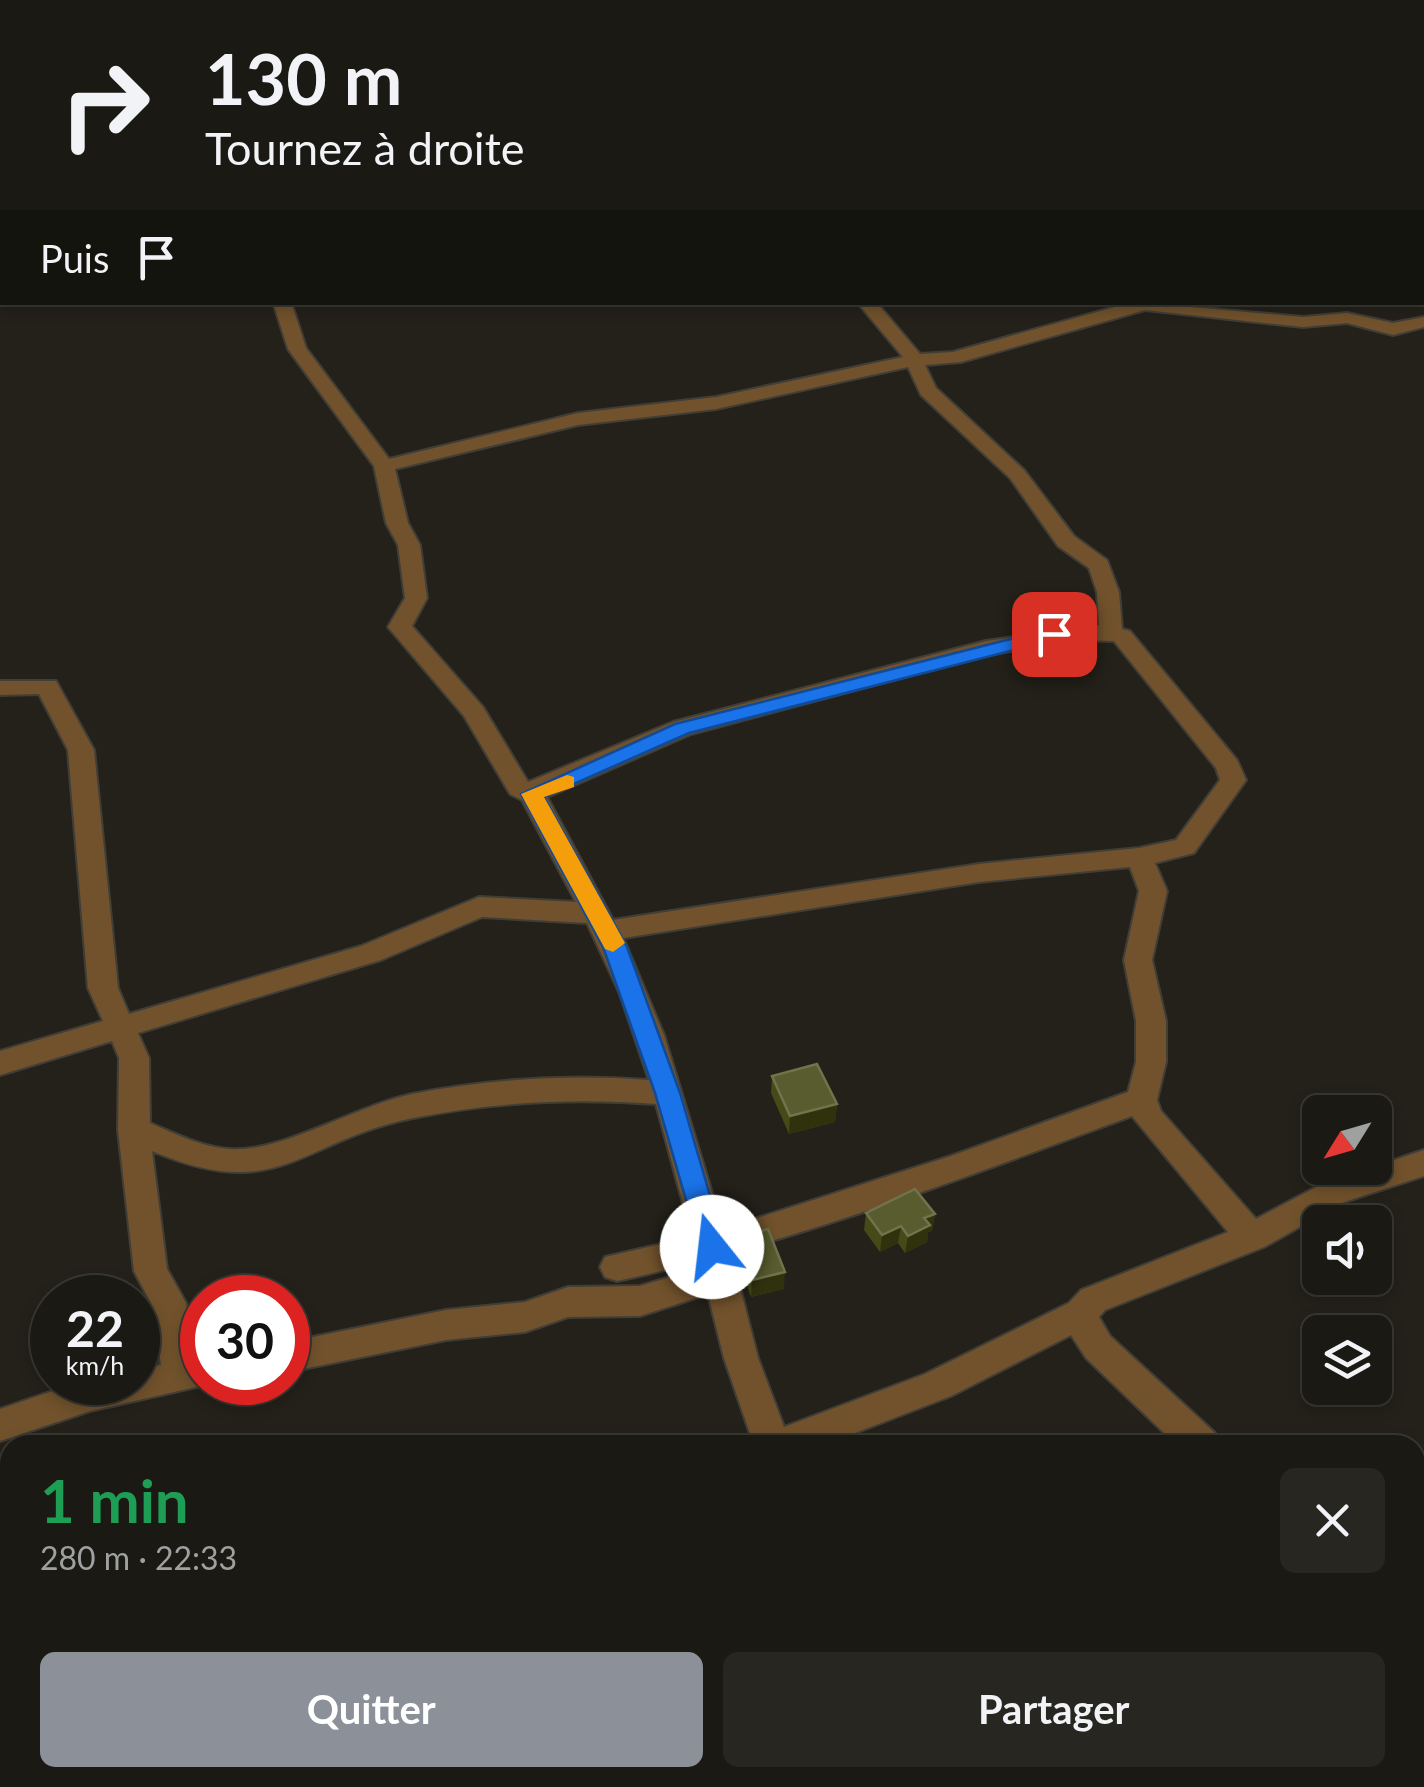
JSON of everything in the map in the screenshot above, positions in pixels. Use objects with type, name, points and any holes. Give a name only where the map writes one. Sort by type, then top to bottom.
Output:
[{"type":"street","points":[[283,305],[297,349],[384,466],[397,523],[409,546],[416,598],[411,612],[399,624],[474,712],[519,788],[532,794],[602,923],[667,1093],[712,1247]]},
{"type":"street","points":[[869,305],[916,360],[928,391],[1017,474],[1066,541],[1100,565],[1108,592],[1111,631]]},
{"type":"street","points":[[384,466],[562,422],[716,403],[916,360],[954,358],[1144,305],[1249,313],[1285,321],[1347,318],[1393,329],[1424,322]]},
{"type":"street","points":[[0,1063],[371,953],[478,907],[550,908],[602,923],[979,873],[1139,857],[1184,847],[1233,780],[1122,636],[1111,631],[1071,637],[1047,634],[1014,646],[986,648],[682,728],[532,794]]},
{"type":"street","points":[[0,688],[47,686],[81,750],[102,988],[123,1026],[134,1058],[134,1130],[151,1271],[169,1303],[180,1338]]},
{"type":"street","points":[[1139,857],[1153,892],[1138,960],[1151,1022],[1150,1062],[1142,1100],[1147,1116],[1252,1237]]},
{"type":"street","points":[[134,1130],[220,1162],[246,1162],[379,1114],[432,1104],[583,1087],[667,1093]]},
{"type":"street","points":[[617,1267],[712,1247],[958,1167],[1142,1100]]},
{"type":"street","points":[[807,1435],[938,1385],[1081,1312],[1092,1300],[1252,1237],[1334,1192],[1424,1163]]},
{"type":"street","points":[[310,1352],[446,1325],[525,1317],[568,1302],[640,1301],[720,1276],[741,1358],[768,1435]]},
{"type":"street","points":[[1081,1312],[1086,1333],[1098,1347],[1191,1435]]},
{"type":"street","points":[[0,1425],[90,1395],[180,1376]]},
{"type":"building","points":[[817,1064],[837,1104],[790,1116],[772,1076]]},
{"type":"building","points":[[915,1189],[935,1214],[924,1218],[930,1225],[908,1236],[901,1226],[882,1235],[866,1213]]},
{"type":"building","points":[[768,1229],[785,1272],[752,1280],[736,1238]]},
{"type":"slow traffic","points":[[567,782],[532,794],[613,943]]},
{"type":"route","points":[[712,1247],[667,1093],[615,947],[532,794],[544,792],[682,728],[986,648],[1014,646],[1054,634]]}]
